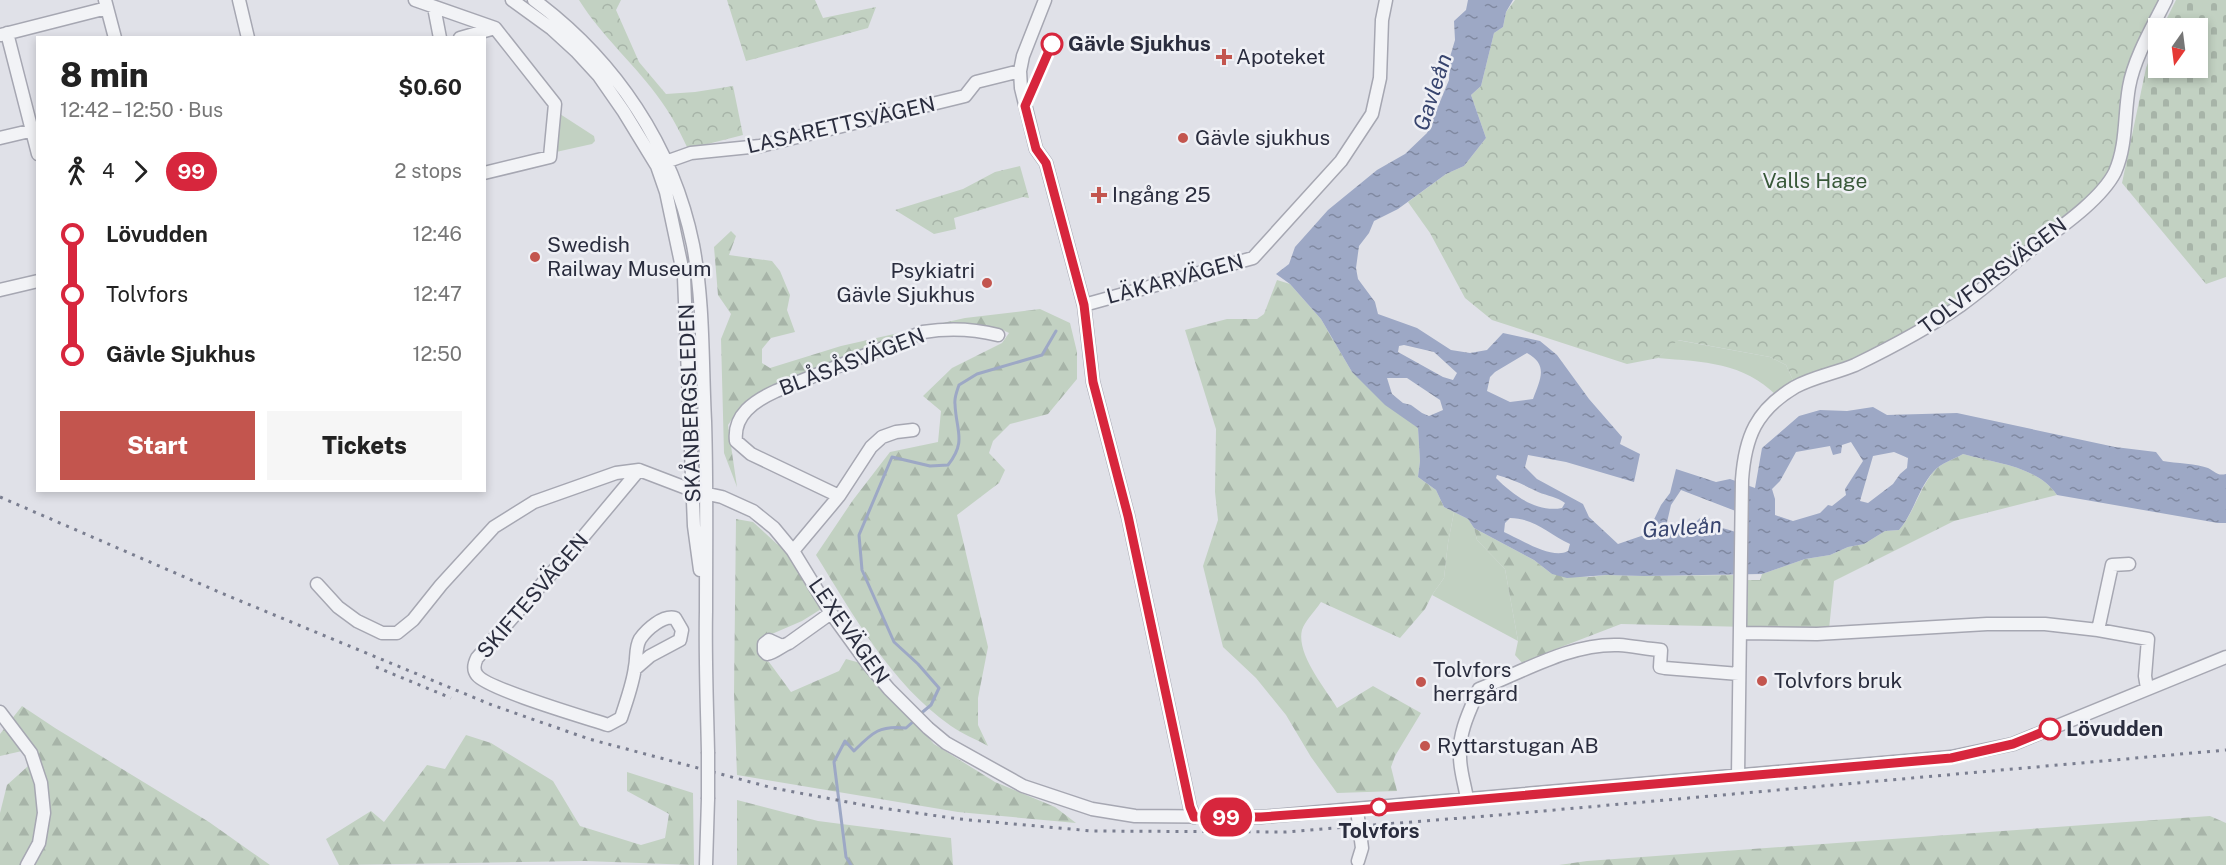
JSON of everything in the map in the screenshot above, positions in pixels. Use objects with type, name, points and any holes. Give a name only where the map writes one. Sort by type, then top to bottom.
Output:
[{"type":"street","points":[[239,0],[248,36]]},
{"type":"street","points":[[415,0],[495,28],[555,104],[550,157],[486,173]]},
{"type":"street","name":"SKÅNBERGSLEDEN","points":[[512,0],[552,29],[599,76],[661,164],[684,277],[694,526],[705,613]]},
{"type":"street","name":"SKÅNBERGSLEDEN","points":[[534,0],[579,37],[611,72],[637,107],[693,244],[701,321],[708,493],[705,613],[708,752],[706,861]]},
{"type":"street","points":[[1045,0],[1023,56],[1020,71],[1021,88],[1036,149],[1046,163],[1084,305],[1093,382],[1128,516],[1194,817]]},
{"type":"street","name":"LÄKARVÄGEN","points":[[1084,305],[1253,258],[1341,162],[1372,114],[1380,78],[1382,20],[1386,0]]},
{"type":"street","name":"TOLVFORSVÄGEN","points":[[1741,633],[1744,455],[1748,437],[1760,419],[1772,405],[1796,387],[1852,366],[1912,336],[1962,304],[2082,210],[2108,184],[2124,141],[2129,86],[2145,44],[2166,0]]},
{"type":"street","points":[[0,138],[35,129],[3,34],[106,4],[114,36]]},
{"type":"street","points":[[434,7],[440,36]]},
{"type":"street","points":[[467,36],[495,28]]},
{"type":"street","name":"LASARETTSVÄGEN","points":[[661,164],[691,153],[760,146],[965,96],[976,81],[1020,71]]},
{"type":"street","points":[[0,290],[36,281]]},
{"type":"street","name":"BLÅSÅSVÄGEN","points":[[839,496],[751,454],[736,441],[735,433],[743,412],[760,398],[923,332],[938,330],[998,335]]},
{"type":"street","points":[[793,551],[839,496],[871,447],[882,437],[913,430]]},
{"type":"street","points":[[317,584],[338,607],[357,621],[382,633],[397,633],[413,621],[441,585],[494,527],[534,502],[616,473],[639,470],[694,491]]},
{"type":"street","name":"SKIFTESVÄGEN","points":[[635,669],[621,718],[608,725],[483,682],[475,674],[474,665],[477,658],[639,470]]},
{"type":"street","name":"LEXEVÄGEN","points":[[694,491],[735,502],[753,511],[774,528],[793,551],[831,613],[868,664],[907,708],[946,742],[1023,786],[1092,809],[1135,816],[1261,817],[1951,758],[2013,744],[2226,657]]},
{"type":"street","points":[[2098,630],[2112,564],[2129,564]]},
{"type":"street","points":[[782,646],[831,613]]},
{"type":"street","points":[[675,618],[682,630],[680,640],[650,656],[635,669],[636,652],[640,639],[656,623],[675,618]]},
{"type":"street","points":[[1738,776],[1741,633],[1817,634],[1987,624],[2045,624],[2098,630],[2148,639],[2145,676],[2147,688]]},
{"type":"street","points":[[1467,799],[1460,757],[1461,736],[1479,689],[1554,658],[1590,648],[1618,645],[1660,650],[1660,667],[1739,674]]},
{"type":"street","points":[[0,712],[31,753],[41,783],[44,813],[39,843],[27,865]]},
{"type":"street","points":[[1357,810],[1362,848],[1358,861]]},
{"type":"green space","points":[[579,0],[621,0],[616,10],[639,62],[666,94],[733,86],[743,135],[688,149],[661,101]]},
{"type":"green space","points":[[727,0],[815,0],[823,18],[876,7],[868,28],[746,61]]},
{"type":"green space","name":"Valls Hage","points":[[1515,0],[2166,0],[2157,18],[2148,18],[2148,38],[2108,184],[1912,336],[1796,387],[1786,365],[1770,357],[1678,340],[1658,358],[1627,364],[1492,320],[1465,298],[1430,233],[1408,202],[1446,174],[1464,166],[1486,138],[1471,95],[1481,86],[1494,33],[1503,27],[1506,12]]},
{"type":"green space","points":[[2176,0],[2226,0],[2226,277],[2206,284],[2122,183],[2148,63],[2148,78],[2208,78],[2208,18],[2167,18]]},
{"type":"green space","points":[[560,114],[594,136],[595,141],[592,144],[556,152]]},
{"type":"green space","points":[[1020,166],[1029,198],[1023,197],[954,218],[956,229],[934,234],[895,210],[963,189],[995,172]]},
{"type":"green space","points":[[731,231],[736,236],[729,255],[772,261],[780,271],[790,295],[787,310],[795,332],[771,338],[762,349],[762,363],[770,368],[841,346],[965,318],[1040,309],[1070,323],[1077,352],[1077,379],[1048,414],[1010,424],[993,441],[989,453],[1005,470],[999,483],[957,515],[988,647],[978,698],[978,725],[988,746],[951,726],[910,690],[875,648],[816,555],[853,500],[890,452],[938,442],[941,411],[923,396],[952,368],[1002,343],[1009,333],[1001,329],[928,330],[762,391],[739,409],[728,425],[737,487],[724,453],[721,339],[731,314],[718,295],[714,247]]},
{"type":"green space","points":[[1277,280],[1290,284],[1321,319],[1352,372],[1418,428],[1420,461],[1418,477],[1436,490],[1444,507],[1454,512],[1444,578],[1425,609],[1400,638],[1321,602],[1302,630],[1301,639],[1307,660],[1337,708],[1373,686],[1421,713],[1395,756],[1391,767],[1397,791],[1337,793],[1311,757],[1286,715],[1256,678],[1223,647],[1203,566],[1218,520],[1215,492],[1216,429],[1185,330],[1227,319],[1257,319],[1264,314]]},
{"type":"green space","points":[[1677,340],[1770,357],[1786,365],[1796,387],[1777,396],[1751,376],[1737,370],[1707,363],[1658,358]]},
{"type":"green space","points":[[1963,454],[2002,463],[2027,472],[2049,485],[2057,495],[1954,521],[1834,581],[1829,629],[1621,624],[1548,652],[1524,665],[1515,655],[1518,641],[1505,569],[1477,540],[1474,528],[1534,560],[1552,574],[1590,577],[1743,575],[1745,580],[1760,580],[1762,574],[1805,559],[1830,555],[1848,547],[1864,544],[1885,531],[1899,530],[1934,471]]},
{"type":"green space","points":[[1454,512],[1468,519],[1474,528],[1477,540],[1505,569],[1518,641],[1432,595],[1444,578]]},
{"type":"green space","points":[[736,519],[753,522],[777,544],[793,552],[826,606],[802,621],[758,640],[758,652],[769,662],[791,692],[839,671],[846,659],[864,664],[934,744],[995,782],[1055,807],[1076,823],[958,812],[737,775],[734,693]]},
{"type":"green space","points":[[22,706],[209,822],[270,865],[0,865],[0,813],[7,785],[37,758],[31,749],[0,756],[0,734]]},
{"type":"green space","points":[[466,735],[491,743],[553,781],[580,826],[641,845],[665,838],[669,814],[627,791],[627,772],[693,793],[694,865],[585,861],[339,865],[326,839],[371,811],[384,822],[427,765],[445,769]]},
{"type":"green space","points":[[737,800],[818,821],[951,838],[953,865],[737,865]]},
{"type":"green space","points":[[2210,816],[2226,823],[2226,865],[1559,865],[1587,861]]},
{"type":"water","points":[[1468,0],[1513,0],[1506,12],[1503,27],[1494,33],[1481,86],[1471,95],[1486,138],[1464,166],[1446,174],[1398,209],[1374,221],[1369,233],[1359,246],[1356,268],[1358,279],[1375,302],[1378,314],[1417,328],[1451,350],[1470,353],[1487,350],[1503,333],[1540,341],[1557,355],[1589,399],[1622,437],[1620,444],[1640,454],[1634,482],[1566,462],[1528,455],[1525,467],[1537,479],[1583,504],[1589,517],[1618,544],[1647,534],[1661,505],[1670,493],[1676,469],[1716,482],[1730,479],[1755,488],[1762,448],[1799,416],[1820,410],[1847,411],[1873,407],[1887,415],[1957,413],[2115,447],[2156,452],[2163,461],[2208,468],[2218,474],[2226,474],[2226,523],[2057,495],[2049,485],[2027,472],[2002,463],[1963,454],[1934,471],[1899,530],[1885,531],[1864,544],[1848,547],[1830,555],[1805,559],[1762,574],[1606,575],[1567,578],[1552,574],[1534,560],[1474,528],[1468,519],[1444,507],[1436,490],[1418,477],[1420,461],[1418,428],[1385,405],[1352,372],[1321,319],[1290,284],[1276,274],[1289,264],[1295,247],[1328,210],[1377,170],[1405,154],[1427,133],[1449,80],[1450,57],[1455,40],[1454,21],[1466,10]],"holes":[[[1404,345],[1434,352],[1457,373],[1453,380],[1443,377],[1398,352],[1399,346]],[[1527,353],[1538,363],[1541,373],[1533,399],[1510,402],[1487,391],[1490,377]],[[1387,378],[1407,378],[1440,400],[1443,410],[1429,416],[1403,403],[1392,394]],[[1851,442],[1863,461],[1845,489],[1846,495],[1832,506],[1828,505],[1820,513],[1793,521],[1775,515],[1775,499],[1772,489],[1780,481],[1796,452],[1830,446],[1833,455],[1841,453],[1842,445]],[[1894,452],[1908,458],[1907,468],[1893,484],[1868,503],[1860,501],[1873,456]],[[1497,475],[1565,503],[1562,508],[1544,508],[1526,501],[1496,478]],[[1681,490],[1746,515],[1744,535],[1700,518],[1684,530],[1664,535],[1671,505]],[[1510,518],[1519,519],[1534,524],[1570,544],[1568,551],[1554,553],[1504,532],[1505,523]]]},
{"type":"waterway","points":[[919,715],[931,705],[939,688],[894,642],[862,570],[859,535],[892,457],[930,466],[948,465],[954,457],[959,442],[955,402],[959,385],[977,374],[1042,355],[1056,331]]},
{"type":"waterway","points":[[851,865],[846,857],[834,762],[845,741],[854,751],[866,739],[882,729],[906,728],[915,720]]},
{"type":"railway","points":[[0,497],[226,595],[492,705],[589,739],[773,788],[874,807],[959,819],[1092,831],[1285,832],[2226,750]]},
{"type":"railway","points":[[376,667],[451,698]]},
{"type":"bus line","name":"99","points":[[1052,44],[1025,106],[1036,149],[1046,163],[1084,305],[1093,382],[1128,516],[1194,817],[1261,817],[1357,810],[1951,758],[2013,744],[2050,729]]},
{"type":"place","name":"Gävle Sjukhus","points":[[1052,44]]},
{"type":"place","name":"Apoteket","points":[[1224,57]]},
{"type":"place","name":"Gävle sjukhus","points":[[1183,138]]},
{"type":"place","name":"Ingång 25","points":[[1099,195]]},
{"type":"place","name":"Swedish Railway Museum","points":[[535,257]]},
{"type":"place","name":"Psykiatri Gävle Sjukhus","points":[[987,283]]},
{"type":"place","name":"Tolvfors bruk","points":[[1762,681]]},
{"type":"place","name":"Tolvfors herrgård","points":[[1421,682]]},
{"type":"place","name":"Lövudden","points":[[2050,729]]},
{"type":"place","name":"Ryttarstugan AB","points":[[1425,746]]},
{"type":"place","name":"Tolvfors","points":[[1379,807]]},
{"type":"water label","name":"Gavleån","points":[[1432,92]]},
{"type":"water label","name":"Gavleån","points":[[1682,527]]}]
